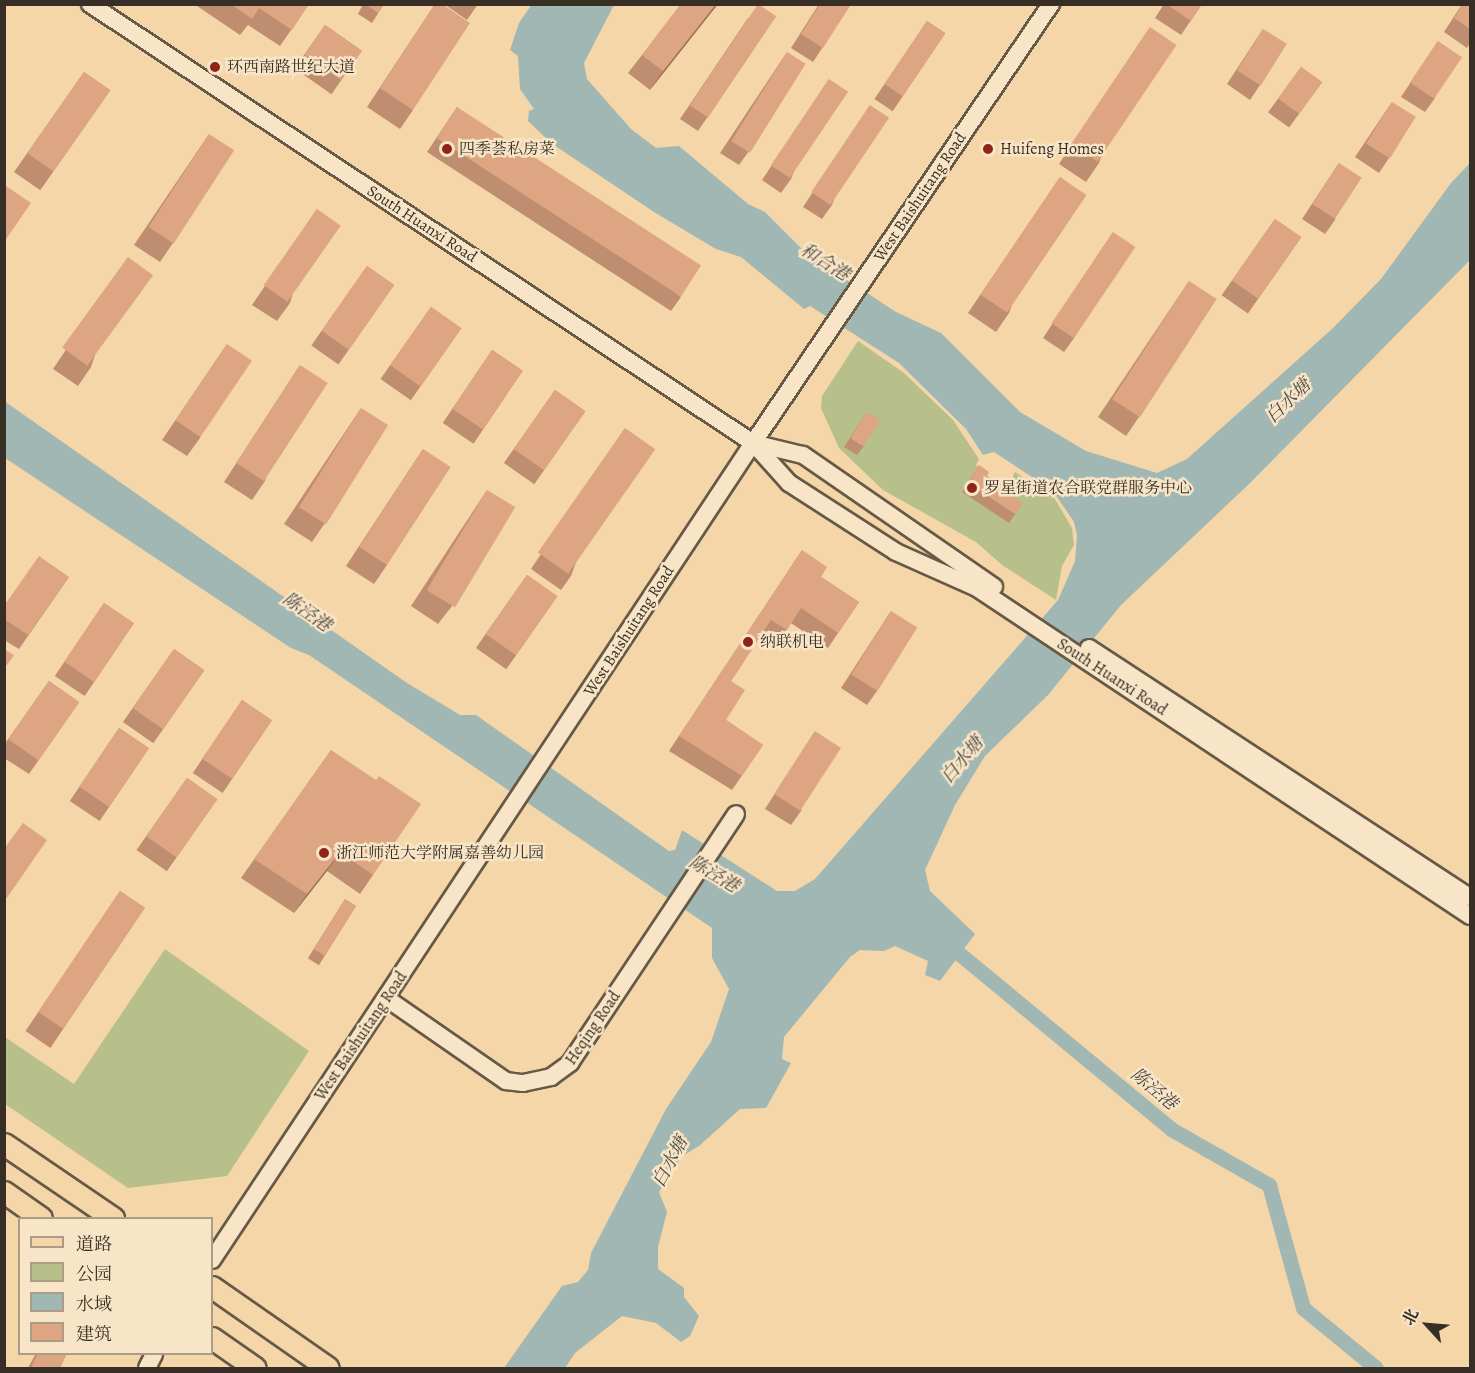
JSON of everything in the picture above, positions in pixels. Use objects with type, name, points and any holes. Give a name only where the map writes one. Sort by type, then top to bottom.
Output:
[{"type":"main road","points":[[4,1144],[112,1217]]},
{"type":"main road","points":[[4,1192],[40,1217]]},
{"type":"main road","points":[[213,1288],[328,1368]]},
{"type":"main road","points":[[213,1339],[255,1368]]},
{"type":"street","name":"South Huanxi Road","points":[[90,4],[753,443],[789,483],[886,546],[980,584]]},
{"type":"street","name":"West Baishuitang Road","points":[[213,1258],[753,443],[1051,4]]},
{"type":"street","name":"South Huanxi Road","points":[[753,443],[803,454],[980,584],[1470,897]]},
{"type":"street","name":"South Huanxi Road","points":[[1127,680],[1470,916]]},
{"type":"street","name":"Heqing Road","points":[[386,998],[506,1081],[537,1082],[564,1071],[736,814]]},
{"type":"green space","points":[[858,341],[904,373],[953,420],[979,459],[976,465],[985,475],[1007,488],[1015,472],[1055,499],[1072,528],[1074,545],[1062,566],[1056,600],[1002,565],[976,542],[883,490],[839,448],[821,408],[822,396]]},
{"type":"green space","points":[[165,949],[309,1051],[227,1176],[128,1188],[5,1104],[5,1037],[74,1084]]},
{"type":"water","name":"白水塘","points":[[532,4],[614,5],[584,63],[587,79],[631,129],[656,148],[679,146],[748,204],[765,212],[806,253],[896,312],[941,333],[1020,412],[1086,451],[1157,473],[1187,459],[1333,328],[1381,279],[1451,183],[1470,163],[1470,260],[1249,484],[1121,605],[1048,695],[985,756],[955,805],[925,870],[930,891],[975,934],[940,981],[925,975],[928,961],[895,946],[884,951],[860,950],[850,957],[784,1037],[782,1059],[791,1063],[766,1108],[740,1109],[699,1146],[681,1157],[659,1192],[667,1212],[658,1247],[658,1269],[684,1288],[684,1297],[699,1316],[690,1336],[681,1342],[656,1323],[622,1316],[575,1353],[565,1368],[504,1368],[562,1286],[578,1282],[588,1270],[591,1253],[666,1109],[711,1042],[729,989],[712,958],[712,928],[309,655],[291,648],[5,458],[4,401],[407,683],[460,715],[476,715],[669,851],[675,850],[682,830],[777,891],[795,891],[815,879],[1058,600],[1075,561],[1077,535],[1074,522],[1057,497],[1041,483],[994,452],[983,455],[966,429],[899,363],[810,306],[804,309],[741,257],[716,249],[654,212],[551,143],[528,121],[529,111],[534,109],[520,89],[518,56],[510,50],[519,23]]},
{"type":"building","points":[[231,4],[309,4],[292,30],[259,8],[252,19]]},
{"type":"building","points":[[365,4],[384,4],[378,13]]},
{"type":"building","points":[[435,4],[442,4],[470,23],[413,110],[380,88]]},
{"type":"building","points":[[681,4],[716,4],[663,71],[642,55]]},
{"type":"building","points":[[758,4],[776,16],[708,117],[690,105]]},
{"type":"building","points":[[820,4],[851,4],[823,48],[801,34]]},
{"type":"building","points":[[1166,4],[1202,4],[1191,21]]},
{"type":"building","points":[[1462,4],[1470,4],[1470,29],[1454,18]]},
{"type":"building","points":[[927,21],[945,33],[903,96],[885,84]]},
{"type":"building","points":[[325,25],[362,51],[341,80],[304,54]]},
{"type":"building","points":[[1150,27],[1177,45],[1098,162],[1071,144]]},
{"type":"building","points":[[1263,29],[1287,44],[1261,85],[1237,71]]},
{"type":"building","points":[[1438,41],[1462,57],[1434,99],[1410,82]]},
{"type":"building","points":[[787,52],[806,64],[750,153],[731,141]]},
{"type":"building","points":[[1301,67],[1322,82],[1299,114],[1278,99]]},
{"type":"building","points":[[84,72],[110,90],[53,171],[27,153]]},
{"type":"building","points":[[829,79],[848,92],[790,178],[771,165]]},
{"type":"building","points":[[1392,102],[1416,117],[1390,158],[1366,144]]},
{"type":"building","points":[[870,105],[889,118],[830,205],[811,192]]},
{"type":"building","points":[[457,107],[701,265],[681,297],[437,138]]},
{"type":"building","points":[[209,134],[234,150],[174,243],[149,227]]},
{"type":"building","points":[[1339,163],[1362,178],[1335,219],[1312,204]]},
{"type":"building","points":[[1060,177],[1087,195],[1007,313],[981,295]]},
{"type":"building","points":[[6,186],[31,203],[4,242],[4,188]]},
{"type":"building","points":[[317,209],[341,226],[287,302],[264,285]]},
{"type":"building","points":[[1275,219],[1301,237],[1258,299],[1232,280]]},
{"type":"building","points":[[1113,232],[1135,247],[1074,338],[1051,323]]},
{"type":"building","points":[[128,257],[153,275],[87,366],[62,348]]},
{"type":"building","points":[[367,266],[394,285],[349,350],[322,331]]},
{"type":"building","points":[[1189,281],[1217,299],[1140,417],[1112,399]]},
{"type":"building","points":[[431,307],[461,328],[421,386],[390,365]]},
{"type":"building","points":[[227,344],[252,361],[200,437],[176,420]]},
{"type":"building","points":[[492,350],[523,371],[483,430],[452,409]]},
{"type":"building","points":[[300,365],[328,383],[264,481],[236,463]]},
{"type":"building","points":[[555,390],[585,411],[544,470],[514,449]]},
{"type":"building","points":[[361,408],[388,425],[326,524],[299,507]]},
{"type":"building","points":[[867,412],[880,420],[863,446],[851,438]]},
{"type":"building","points":[[625,428],[655,449],[568,574],[538,553]]},
{"type":"building","points":[[423,449],[451,467],[387,565],[359,547]]},
{"type":"building","points":[[979,465],[989,472],[986,478],[1023,503],[1015,514],[968,483]]},
{"type":"building","points":[[487,490],[515,507],[455,607],[427,590]]},
{"type":"building","points":[[802,550],[827,567],[821,577],[859,602],[838,633],[801,608],[787,630],[771,620],[731,681],[745,690],[726,720],[763,745],[742,776],[679,736]]},
{"type":"building","points":[[39,556],[69,577],[28,635],[4,619],[4,606]]},
{"type":"building","points":[[527,575],[557,596],[516,655],[486,634]]},
{"type":"building","points":[[104,603],[134,623],[94,682],[64,662]]},
{"type":"building","points":[[891,611],[917,627],[878,691],[851,675]]},
{"type":"building","points":[[4,649],[14,655],[4,669]]},
{"type":"building","points":[[174,649],[204,670],[163,729],[133,708]]},
{"type":"building","points":[[49,681],[79,702],[39,760],[8,739]]},
{"type":"building","points":[[242,700],[272,720],[232,779],[202,759]]},
{"type":"building","points":[[119,728],[149,748],[109,807],[79,787]]},
{"type":"building","points":[[815,731],[841,748],[800,811],[774,794]]},
{"type":"building","points":[[331,750],[376,780],[379,776],[421,804],[373,875],[340,852],[307,894],[254,859]]},
{"type":"building","points":[[187,778],[217,799],[177,857],[146,836]]},
{"type":"building","points":[[23,823],[47,840],[4,902],[4,849]]},
{"type":"building","points":[[120,891],[145,908],[63,1029],[38,1012]]},
{"type":"building","points":[[345,899],[356,906],[325,956],[314,949]]},
{"type":"building","points":[[37,1355],[66,1355],[60,1368],[31,1368]]},
{"type":"waterway","name":"陈泾港","points":[[944,941],[1171,1129],[1269,1185],[1303,1308],[1376,1368]]},
{"type":"place","name":"环西南路世纪大道","points":[[215,67]]},
{"type":"place","name":"四季荟私房菜","points":[[447,149]]},
{"type":"place","name":"Huifeng Homes","points":[[988,149]]},
{"type":"place","name":"罗星街道农合联党群服务中心","points":[[972,488]]},
{"type":"place","name":"纳联机电","points":[[748,642]]},
{"type":"place","name":"浙江师范大学附属嘉善幼儿园","points":[[324,853]]},
{"type":"water label","name":"和合港","points":[[825,262]]}]
